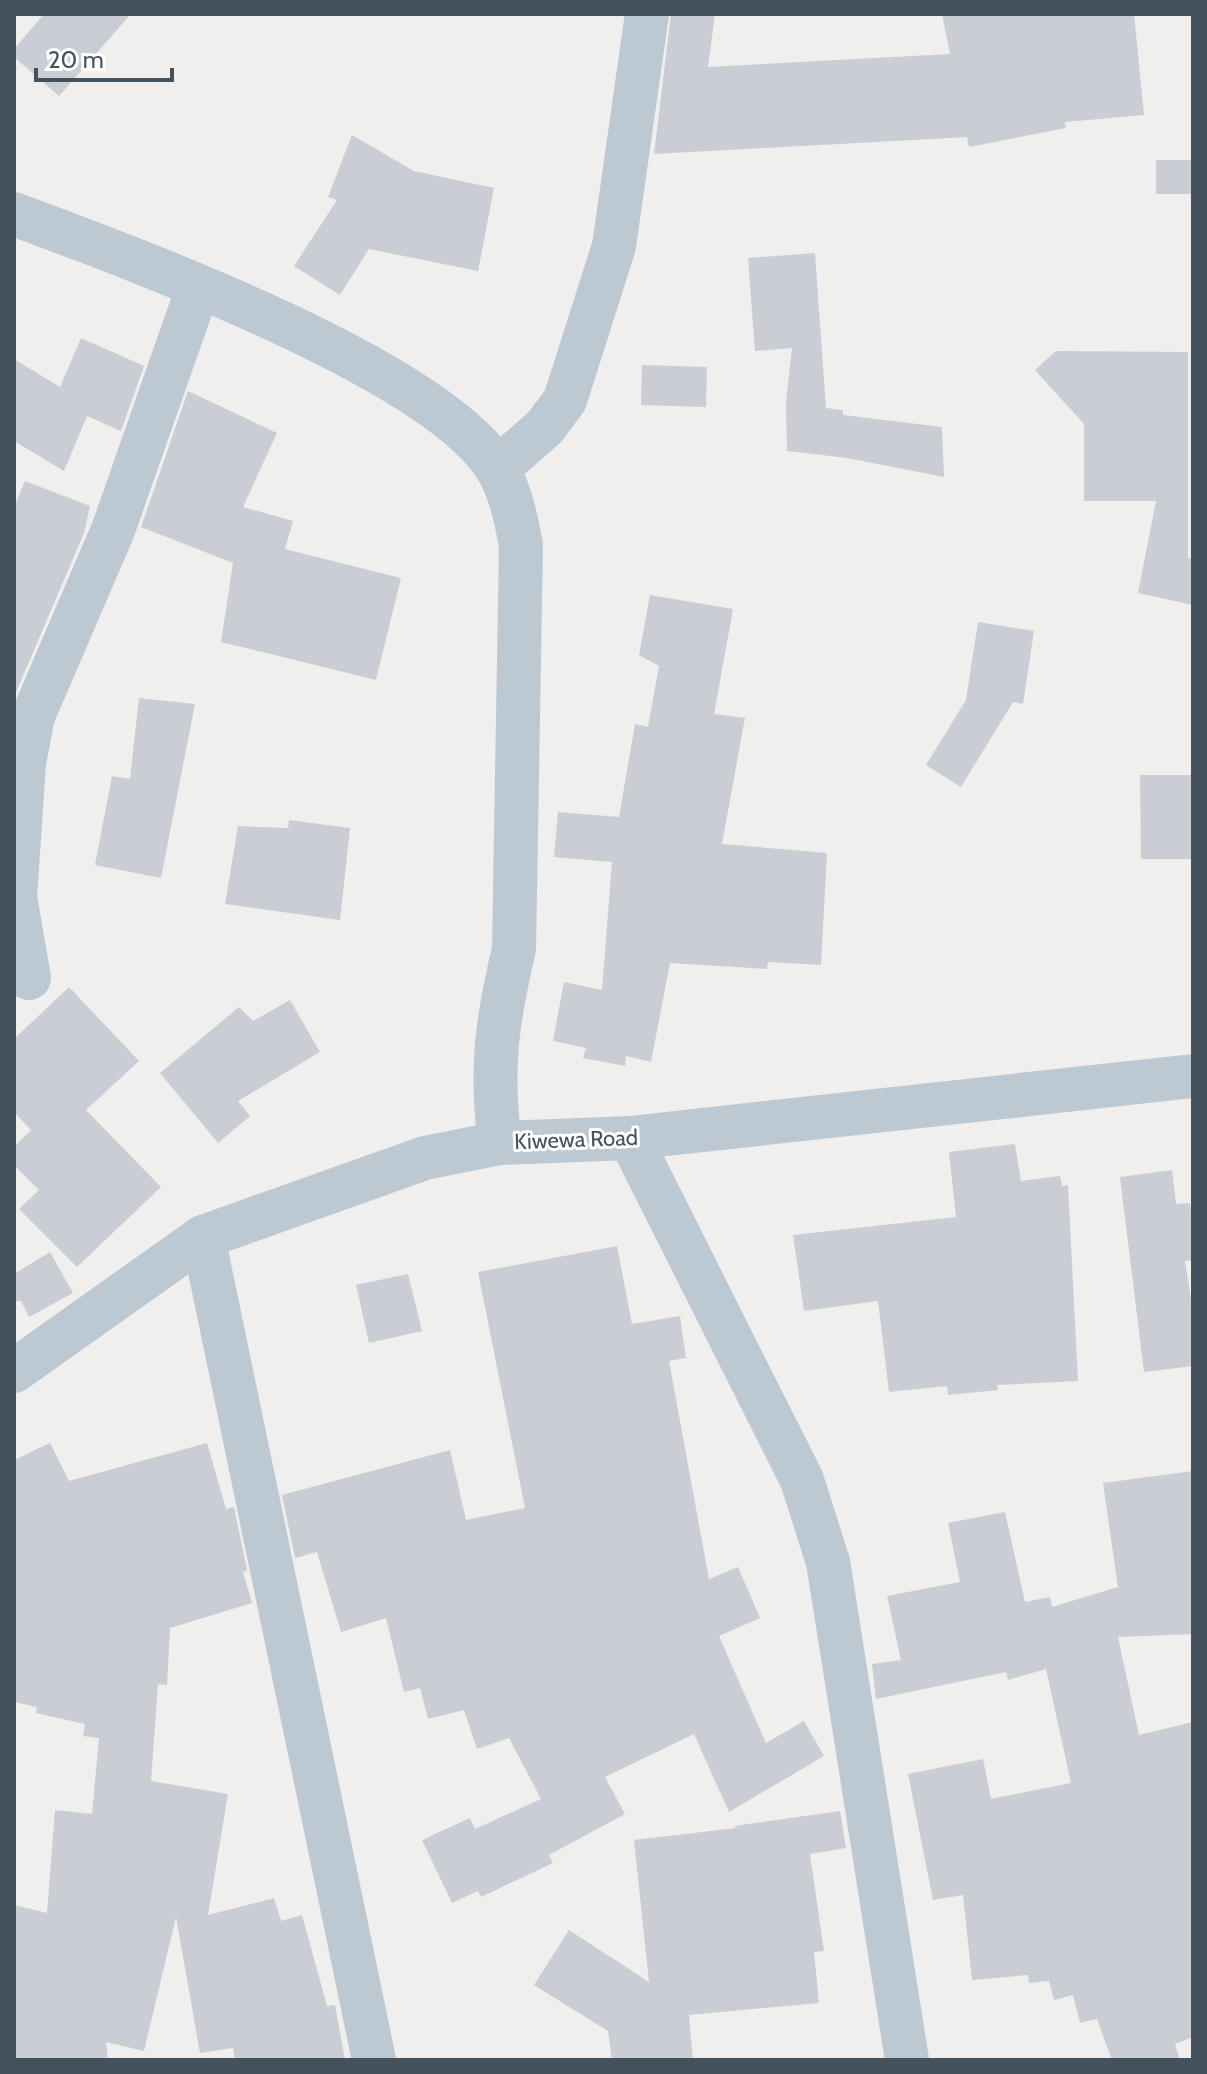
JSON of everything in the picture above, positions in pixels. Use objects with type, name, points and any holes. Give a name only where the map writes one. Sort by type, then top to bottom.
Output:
[{"type":"street","points":[[497,469],[545,427],[565,400],[573,376],[614,246],[647,14]]},
{"type":"street","points":[[14,214],[198,288],[343,353],[414,395],[464,430],[497,469],[511,500],[521,545],[514,949],[500,1008],[492,1070],[500,1143]]},
{"type":"street","points":[[29,978],[15,897],[24,763],[33,716],[113,530],[198,288]]},
{"type":"street","name":"Kiwewa Road","points":[[14,1371],[203,1237],[425,1158],[500,1143],[630,1138],[1193,1076]]},
{"type":"street","points":[[630,1138],[802,1480],[828,1562],[907,2060]]},
{"type":"street","points":[[203,1237],[374,2060]]},
{"type":"building","points":[[44,14],[131,14],[59,96],[14,57],[14,49]]},
{"type":"building","points":[[671,14],[715,14],[708,67],[950,54],[942,14],[1134,14],[1144,115],[1065,122],[1066,128],[969,147],[967,137],[654,154]]},
{"type":"building","points":[[352,135],[414,171],[494,188],[478,271],[369,249],[340,295],[294,266],[337,200],[328,197]]},
{"type":"building","points":[[1156,160],[1193,160],[1193,194],[1156,194]]},
{"type":"building","points":[[815,253],[826,408],[843,410],[843,415],[942,427],[944,477],[847,458],[787,451],[786,402],[792,348],[755,351],[748,258]]},
{"type":"building","points":[[81,338],[144,366],[121,431],[87,416],[64,471],[14,441],[14,359],[60,387]]},
{"type":"building","points":[[1056,351],[1188,352],[1188,558],[1193,559],[1193,605],[1138,593],[1156,501],[1084,501],[1084,424],[1035,370]]},
{"type":"building","points":[[642,365],[707,367],[706,407],[641,405]]},
{"type":"building","points":[[188,391],[277,433],[243,507],[293,521],[285,549],[401,578],[376,680],[221,642],[233,563],[141,527]]},
{"type":"building","points":[[25,481],[90,506],[84,533],[14,697],[14,507]]},
{"type":"building","points":[[650,595],[733,609],[714,714],[745,718],[722,844],[827,853],[821,965],[768,962],[767,969],[670,963],[651,1062],[626,1056],[625,1066],[583,1058],[586,1048],[553,1041],[564,982],[602,990],[612,862],[554,857],[558,812],[619,817],[635,724],[648,727],[659,666],[639,655]]},
{"type":"building","points":[[978,622],[1034,631],[1023,704],[1013,702],[961,787],[926,765],[966,700]]},
{"type":"building","points":[[139,698],[195,704],[161,878],[95,865],[112,776],[130,779]]},
{"type":"building","points":[[1140,775],[1193,775],[1193,859],[1141,859]]},
{"type":"building","points":[[289,820],[350,828],[340,920],[225,904],[238,826],[288,828]]},
{"type":"building","points":[[69,987],[139,1061],[86,1110],[161,1187],[77,1267],[19,1209],[39,1190],[14,1165],[14,1147],[31,1130],[14,1112],[14,1039]]},
{"type":"building","points":[[290,1000],[320,1052],[238,1101],[250,1116],[218,1143],[160,1073],[239,1007],[253,1021]]},
{"type":"building","points":[[1015,1144],[1021,1181],[1060,1176],[1062,1186],[1068,1185],[1078,1381],[997,1385],[998,1390],[948,1395],[947,1386],[889,1392],[878,1301],[804,1311],[793,1235],[956,1217],[949,1152]]},
{"type":"building","points":[[1172,1170],[1176,1204],[1190,1203],[1193,1223],[1193,1260],[1185,1261],[1193,1313],[1193,1366],[1144,1372],[1120,1177]]},
{"type":"building","points":[[617,1246],[632,1324],[680,1316],[686,1358],[669,1361],[709,1579],[738,1567],[760,1618],[719,1636],[766,1743],[804,1721],[824,1756],[729,1812],[694,1734],[605,1777],[625,1814],[549,1855],[553,1863],[481,1897],[478,1891],[452,1903],[422,1840],[470,1818],[475,1829],[541,1799],[509,1738],[477,1749],[464,1710],[428,1719],[420,1688],[404,1692],[386,1618],[341,1632],[317,1552],[295,1558],[282,1495],[450,1450],[466,1520],[525,1508],[478,1272]]},
{"type":"building","points":[[50,1252],[73,1293],[29,1317],[21,1301],[14,1301],[14,1274]]},
{"type":"building","points":[[408,1274],[422,1331],[369,1343],[356,1285]]},
{"type":"building","points":[[50,1443],[69,1481],[207,1443],[226,1509],[234,1507],[247,1570],[243,1572],[252,1603],[170,1628],[167,1685],[158,1684],[151,1781],[228,1794],[208,1915],[274,1898],[281,1921],[302,1915],[327,2006],[335,2005],[345,2060],[235,2060],[233,2048],[200,2053],[176,1917],[144,2051],[106,2042],[108,2060],[14,2060],[14,1905],[47,1913],[55,1810],[92,1814],[99,1738],[83,1736],[85,1724],[36,1713],[37,1707],[14,1702],[14,1460]]},
{"type":"building","points":[[1193,1471],[1193,1634],[1118,1637],[1139,1735],[1193,1722],[1193,2037],[1175,2044],[1180,2060],[1112,2060],[1097,2019],[1080,2023],[1073,1995],[1054,2000],[1049,1981],[1029,1983],[1028,1975],[972,1980],[963,1895],[933,1900],[908,1774],[983,1759],[991,1799],[1071,1783],[1046,1669],[1008,1680],[1006,1672],[876,1699],[872,1664],[901,1660],[887,1596],[960,1582],[948,1523],[1005,1512],[1025,1602],[1050,1597],[1052,1607],[1118,1587],[1103,1483]]},
{"type":"building","points":[[840,1811],[846,1848],[810,1854],[824,1951],[814,1952],[819,2003],[689,2015],[693,2060],[612,2060],[608,2031],[534,1985],[569,1930],[649,1982],[634,1840]]}]
